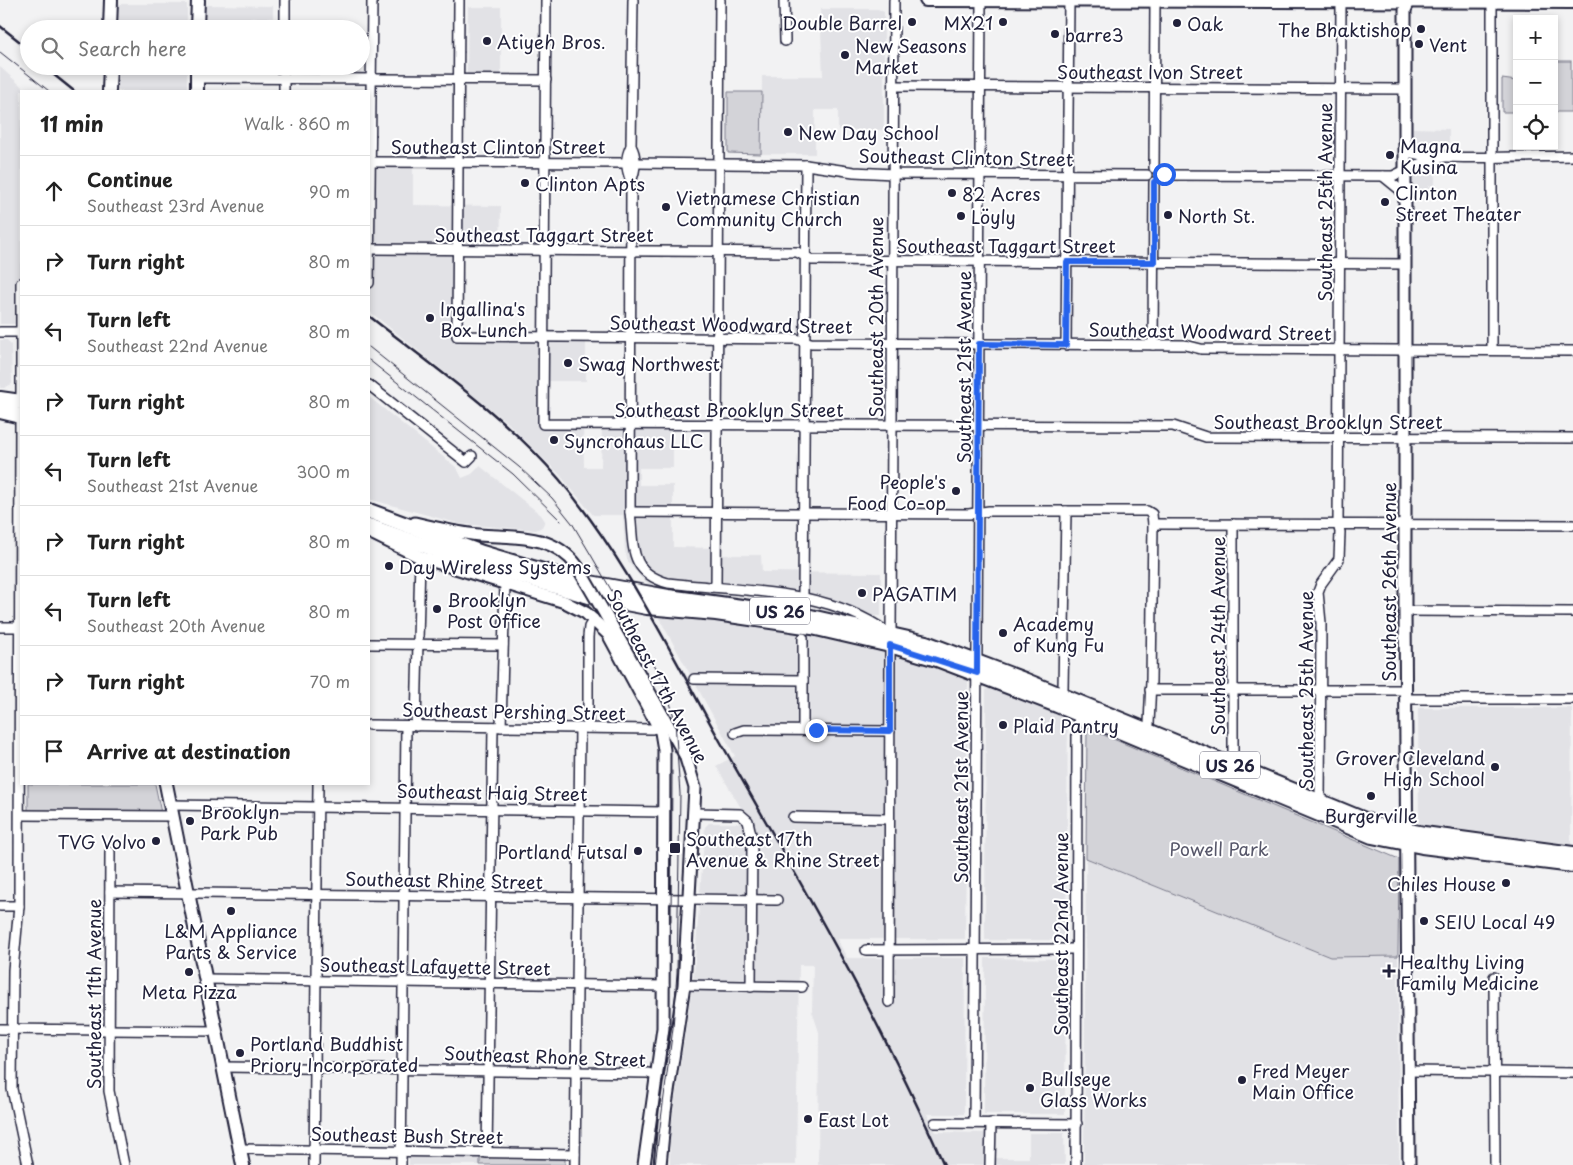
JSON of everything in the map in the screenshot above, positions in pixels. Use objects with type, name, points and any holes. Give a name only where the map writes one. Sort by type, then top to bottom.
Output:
[{"type":"main road","points":[[110,20],[111,0]]},
{"type":"main road","points":[[198,0],[198,20]]},
{"type":"main road","points":[[926,0],[1573,2]]},
{"type":"main road","points":[[109,90],[110,75]]},
{"type":"main road","points":[[0,399],[20,409]]},
{"type":"main road","points":[[3,412],[20,409]]},
{"type":"main road","name":"US 26","points":[[375,514],[473,550],[573,580],[668,597],[802,615],[890,640]]},
{"type":"main road","name":"US 26","points":[[370,526],[477,563],[602,600],[779,622],[890,640],[926,643],[977,667],[1319,808],[1366,821],[1408,838],[1573,865]]},
{"type":"main road","points":[[166,785],[243,1165]]},
{"type":"main road","name":"US 26","points":[[1408,838],[1573,854]]},
{"type":"street","points":[[284,20],[285,0]]},
{"type":"street","points":[[370,162],[372,0]]},
{"type":"street","points":[[457,250],[459,0]]},
{"type":"street","points":[[544,338],[546,0]]},
{"type":"street","name":"Southeast 17th Avenue","points":[[633,0],[631,146],[627,153],[631,163],[627,173],[631,181],[630,512],[632,545],[641,567],[653,577],[668,583],[716,586]]},
{"type":"street","points":[[720,0],[716,586],[803,598],[840,606],[862,615],[890,640]]},
{"type":"street","points":[[784,0],[785,41]]},
{"type":"street","name":"Southeast 20th Avenue","points":[[889,1002],[894,0]]},
{"type":"street","name":"Southeast 21st Avenue","points":[[974,1123],[981,0]]},
{"type":"street","points":[[1066,345],[1069,0]]},
{"type":"street","points":[[1153,345],[1156,175],[1155,1]]},
{"type":"street","name":"Southeast 26th Avenue","points":[[1409,1165],[1405,611],[1405,10],[1410,1]]},
{"type":"street","name":"Southeast 25th Avenue","points":[[1319,808],[1320,690],[1318,592],[1321,584],[1339,559],[1340,532],[1338,524],[1338,437],[1341,2]]},
{"type":"street","points":[[1492,2],[1492,350]]},
{"type":"street","points":[[284,75],[284,90]]},
{"type":"street","points":[[197,79],[546,80]]},
{"type":"street","name":"Southeast Ivon Street","points":[[894,86],[1405,89]]},
{"type":"street","points":[[1405,151],[1416,154],[1448,156],[1573,156]]},
{"type":"street","points":[[1156,175],[1393,176],[1430,160],[1448,156]]},
{"type":"street","name":"Southeast Clinton Street","points":[[370,162],[806,165],[854,172],[893,174],[1147,175],[1149,170],[1156,175]]},
{"type":"street","points":[[803,598],[806,165]]},
{"type":"street","points":[[1383,176],[1399,189],[1405,198]]},
{"type":"street","name":"Southeast Taggart Street","points":[[370,249],[797,252],[812,260],[1406,264]]},
{"type":"street","name":"Southeast Woodward Street","points":[[457,250],[457,336],[796,339],[805,342],[893,344],[1185,345],[1201,349],[1573,351]]},
{"type":"street","points":[[0,332],[20,332]]},
{"type":"street","name":"Southeast Brooklyn Street","points":[[544,338],[543,424],[631,426],[1173,426],[1206,437],[1573,438]]},
{"type":"street","points":[[370,385],[466,462],[472,456]]},
{"type":"street","points":[[630,512],[891,513],[1066,511],[1147,512],[1152,514],[1149,724],[1144,736]]},
{"type":"street","points":[[1059,700],[1063,689],[1066,511]]},
{"type":"street","name":"Southeast 17th Avenue","points":[[375,514],[459,532],[536,538],[558,547],[577,566],[685,755],[694,780],[695,813],[690,899],[684,985],[660,1165]]},
{"type":"street","points":[[1153,524],[1573,525]]},
{"type":"street","name":"Southeast 24th Avenue","points":[[1230,771],[1233,690],[1233,524]]},
{"type":"street","name":"Southeast 17th Avenue","points":[[370,532],[420,557],[574,606],[594,620],[611,640],[659,727],[664,742],[663,1038],[644,1165]]},
{"type":"street","points":[[416,726],[420,557]]},
{"type":"street","points":[[487,1153],[492,809],[503,645],[505,584]]},
{"type":"street","points":[[1405,611],[1573,612]]},
{"type":"street","points":[[575,1165],[579,809],[588,637],[589,627],[594,620]]},
{"type":"street","points":[[0,627],[20,627],[19,906],[13,970],[12,1089],[28,1165]]},
{"type":"street","points":[[802,730],[803,638]]},
{"type":"street","points":[[370,644],[503,645]]},
{"type":"street","points":[[694,678],[803,680]]},
{"type":"street","points":[[1150,690],[1320,690],[1573,699]]},
{"type":"street","name":"Southeast 22nd Avenue","points":[[1076,1165],[1078,720],[1082,709]]},
{"type":"street","name":"Southeast Pershing Street","points":[[370,725],[584,728],[659,727]]},
{"type":"street","points":[[401,1165],[406,726]]},
{"type":"street","points":[[735,733],[744,730],[890,731]]},
{"type":"street","points":[[314,1165],[318,785]]},
{"type":"street","name":"Southeast Haig Street","points":[[20,815],[318,807],[579,809],[664,812]]},
{"type":"street","points":[[695,813],[740,814],[746,818],[752,839],[751,986]]},
{"type":"street","points":[[793,818],[890,819]]},
{"type":"street","name":"Southeast 11th Avenue","points":[[110,852],[110,1091],[124,1165]]},
{"type":"street","name":"Southeast Rhine Street","points":[[110,892],[777,900]]},
{"type":"street","points":[[0,906],[19,906]]},
{"type":"street","points":[[866,950],[1076,949]]},
{"type":"street","points":[[1494,978],[1495,1165]]},
{"type":"street","name":"Southeast Lafayette Street","points":[[205,979],[664,986]]},
{"type":"street","points":[[684,985],[802,988]]},
{"type":"street","points":[[0,1029],[215,1031]]},
{"type":"street","name":"Southeast Rhone Street","points":[[223,1067],[576,1071],[648,1073],[657,1076]]},
{"type":"street","points":[[1408,1072],[1573,1072]]},
{"type":"street","points":[[934,1123],[1076,1124]]},
{"type":"street","points":[[990,1123],[990,1165]]},
{"type":"street","name":"Southeast Bush Street","points":[[239,1149],[575,1154]]},
{"type":"shaded area","points":[[119,4],[187,4],[187,20],[118,20]]},
{"type":"shaded area","points":[[206,5],[273,6],[273,18],[206,20]]},
{"type":"shaded area","points":[[468,7],[501,7],[501,74],[467,74]]},
{"type":"shaded area","points":[[820,9],[878,9],[884,12],[884,130],[838,130],[838,110],[815,110],[815,154],[761,154],[762,76],[823,76]]},
{"type":"shaded area","points":[[0,67],[26,90],[20,90],[20,324],[0,324]]},
{"type":"shaded area","points":[[118,75],[187,75],[187,90],[118,90]]},
{"type":"shaded area","points":[[1413,128],[1449,129],[1449,149],[1413,148]]},
{"type":"shaded area","points":[[370,164],[413,164],[413,205],[501,206],[500,253],[460,252],[459,334],[586,335],[586,381],[546,381],[546,422],[583,422],[584,467],[601,467],[602,423],[673,424],[673,468],[639,468],[639,485],[673,485],[673,547],[718,548],[718,555],[761,555],[762,572],[881,573],[881,616],[852,616],[775,598],[654,583],[651,585],[643,580],[628,562],[625,551],[623,515],[593,515],[559,474],[509,424],[370,312]]},
{"type":"shaded area","points":[[1435,167],[1435,186],[1429,186],[1429,193],[1413,193],[1413,173]]},
{"type":"shaded area","points":[[0,340],[7,340],[11,345],[12,384],[4,388],[0,388]]},
{"type":"shaded area","points":[[370,398],[457,468],[462,478],[472,474],[480,466],[541,515],[545,521],[542,527],[536,530],[460,524],[370,499]]},
{"type":"shaded area","points":[[658,616],[712,621],[813,636],[935,665],[968,678],[965,939],[837,939],[847,958],[965,958],[964,1114],[927,1114],[936,1132],[986,1133],[985,1165],[818,1165],[819,1032],[812,1011],[813,965],[799,965],[796,1165],[670,1165],[670,1135],[694,973],[705,827],[709,823],[750,823],[716,766],[735,756]]},
{"type":"shaded area","points":[[990,687],[1068,717],[1066,940],[985,940],[986,690]]},
{"type":"shaded area","name":"Grover Cleveland High School","points":[[1418,708],[1572,708],[1571,844],[1419,827]]},
{"type":"shaded area","name":"Fred Meyer Main Office","points":[[1086,858],[1330,957],[1398,956],[1399,1165],[1084,1165]]},
{"type":"shaded area","points":[[985,958],[1066,959],[1065,1114],[984,1114]]},
{"type":"shaded area","points":[[1029,1133],[1064,1133],[1065,1165],[996,1165],[996,1158],[1029,1158]]},
{"type":"shaded area","points":[[409,1157],[480,1157],[480,1165],[409,1165]]},
{"type":"green space","points":[[1558,61],[1571,61],[1571,112],[1558,112]]},
{"type":"green space","points":[[1502,79],[1513,80],[1513,112],[1502,112]]},
{"type":"green space","points":[[728,92],[762,92],[761,154],[728,153]]},
{"type":"green space","name":"Powell Park","points":[[1087,728],[1399,859],[1398,956],[1330,957],[1086,858]]},
{"type":"green space","points":[[28,785],[155,785],[161,813],[28,811]]},
{"type":"green space","points":[[480,1157],[565,1159],[565,1165],[480,1165]]},
{"type":"tram line","points":[[0,52],[20,68]]},
{"type":"tram line","points":[[29,75],[48,90]]},
{"type":"tram line","points":[[370,348],[519,467],[552,498],[572,523],[591,555],[658,671],[668,695],[675,721],[680,794],[677,973],[673,1028],[655,1165]]},
{"type":"tram line","points":[[370,361],[513,474],[561,521]]},
{"type":"tram line","points":[[671,921],[672,771]]},
{"type":"railway","points":[[0,26],[20,42]]},
{"type":"railway","points":[[54,75],[73,90]]},
{"type":"railway","points":[[370,317],[468,393],[516,434],[559,479],[605,540],[646,606],[838,950],[893,1056],[944,1165]]},
{"type":"place","name":"Double Barrel","points":[[912,22]]},
{"type":"place","name":"MX21","points":[[1003,22]]},
{"type":"place","name":"Oak","points":[[1177,23]]},
{"type":"place","name":"The Bhaktishop","points":[[1421,29]]},
{"type":"place","name":"barre3","points":[[1055,34]]},
{"type":"place","name":"Atiyeh Bros.","points":[[487,41]]},
{"type":"place","name":"Vent","points":[[1419,44]]},
{"type":"place","name":"New Seasons Market","points":[[845,55]]},
{"type":"place","name":"New Day School","points":[[788,132]]},
{"type":"place","name":"Magna Kusina","points":[[1390,155]]},
{"type":"place","name":"Clinton Apts","points":[[525,183]]},
{"type":"place","name":"82 Acres","points":[[952,193]]},
{"type":"place","name":"Clinton Street Theater","points":[[1385,202]]},
{"type":"place","name":"Vietnamese Christian Community Church","points":[[666,207]]},
{"type":"place","name":"North St.","points":[[1168,215]]},
{"type":"place","name":"Löyly","points":[[961,216]]},
{"type":"place","name":"Ingallina's Box Lunch","points":[[430,318]]},
{"type":"place","name":"Swag Northwest","points":[[568,363]]},
{"type":"place","name":"Syncrohaus LLC","points":[[554,440]]},
{"type":"place","name":"People's Food Co-op","points":[[956,491]]},
{"type":"place","name":"Day Wireless Systems","points":[[389,566]]},
{"type":"place","name":"PAGATIM","points":[[862,593]]},
{"type":"place","name":"Brooklyn Post Office","points":[[437,609]]},
{"type":"place","name":"Academy of Kung Fu","points":[[1003,633]]},
{"type":"place","name":"Plaid Pantry","points":[[1003,725]]},
{"type":"place","name":"Grover Cleveland High School","points":[[1495,767]]},
{"type":"place","name":"Burgerville","points":[[1371,796]]},
{"type":"place","name":"Brooklyn Park Pub","points":[[190,821]]},
{"type":"place","name":"TVG Volvo","points":[[156,841]]},
{"type":"place","name":"Southeast 17th Avenue & Rhine Street","points":[[675,848]]},
{"type":"place","name":"Portland Futsal","points":[[638,851]]},
{"type":"place","name":"Chiles House","points":[[1506,883]]},
{"type":"place","name":"L&M Appliance Parts & Service","points":[[231,911]]},
{"type":"place","name":"SEIU Local 49","points":[[1424,921]]},
{"type":"place","name":"Healthy Living Family Medicine","points":[[1389,971]]},
{"type":"place","name":"Meta Pizza","points":[[189,972]]},
{"type":"place","name":"Portland Buddhist Priory Incorporated","points":[[240,1053]]},
{"type":"place","name":"Fred Meyer Main Office","points":[[1242,1080]]},
{"type":"place","name":"Bullseye Glass Works","points":[[1030,1088]]},
{"type":"place","name":"East Lot","points":[[808,1119]]},
{"type":"route","points":[[816,730],[890,731],[890,645],[977,673],[979,344],[1066,345],[1067,262],[1154,262],[1154,182],[1160,179],[1161,174],[1164,174]]}]
